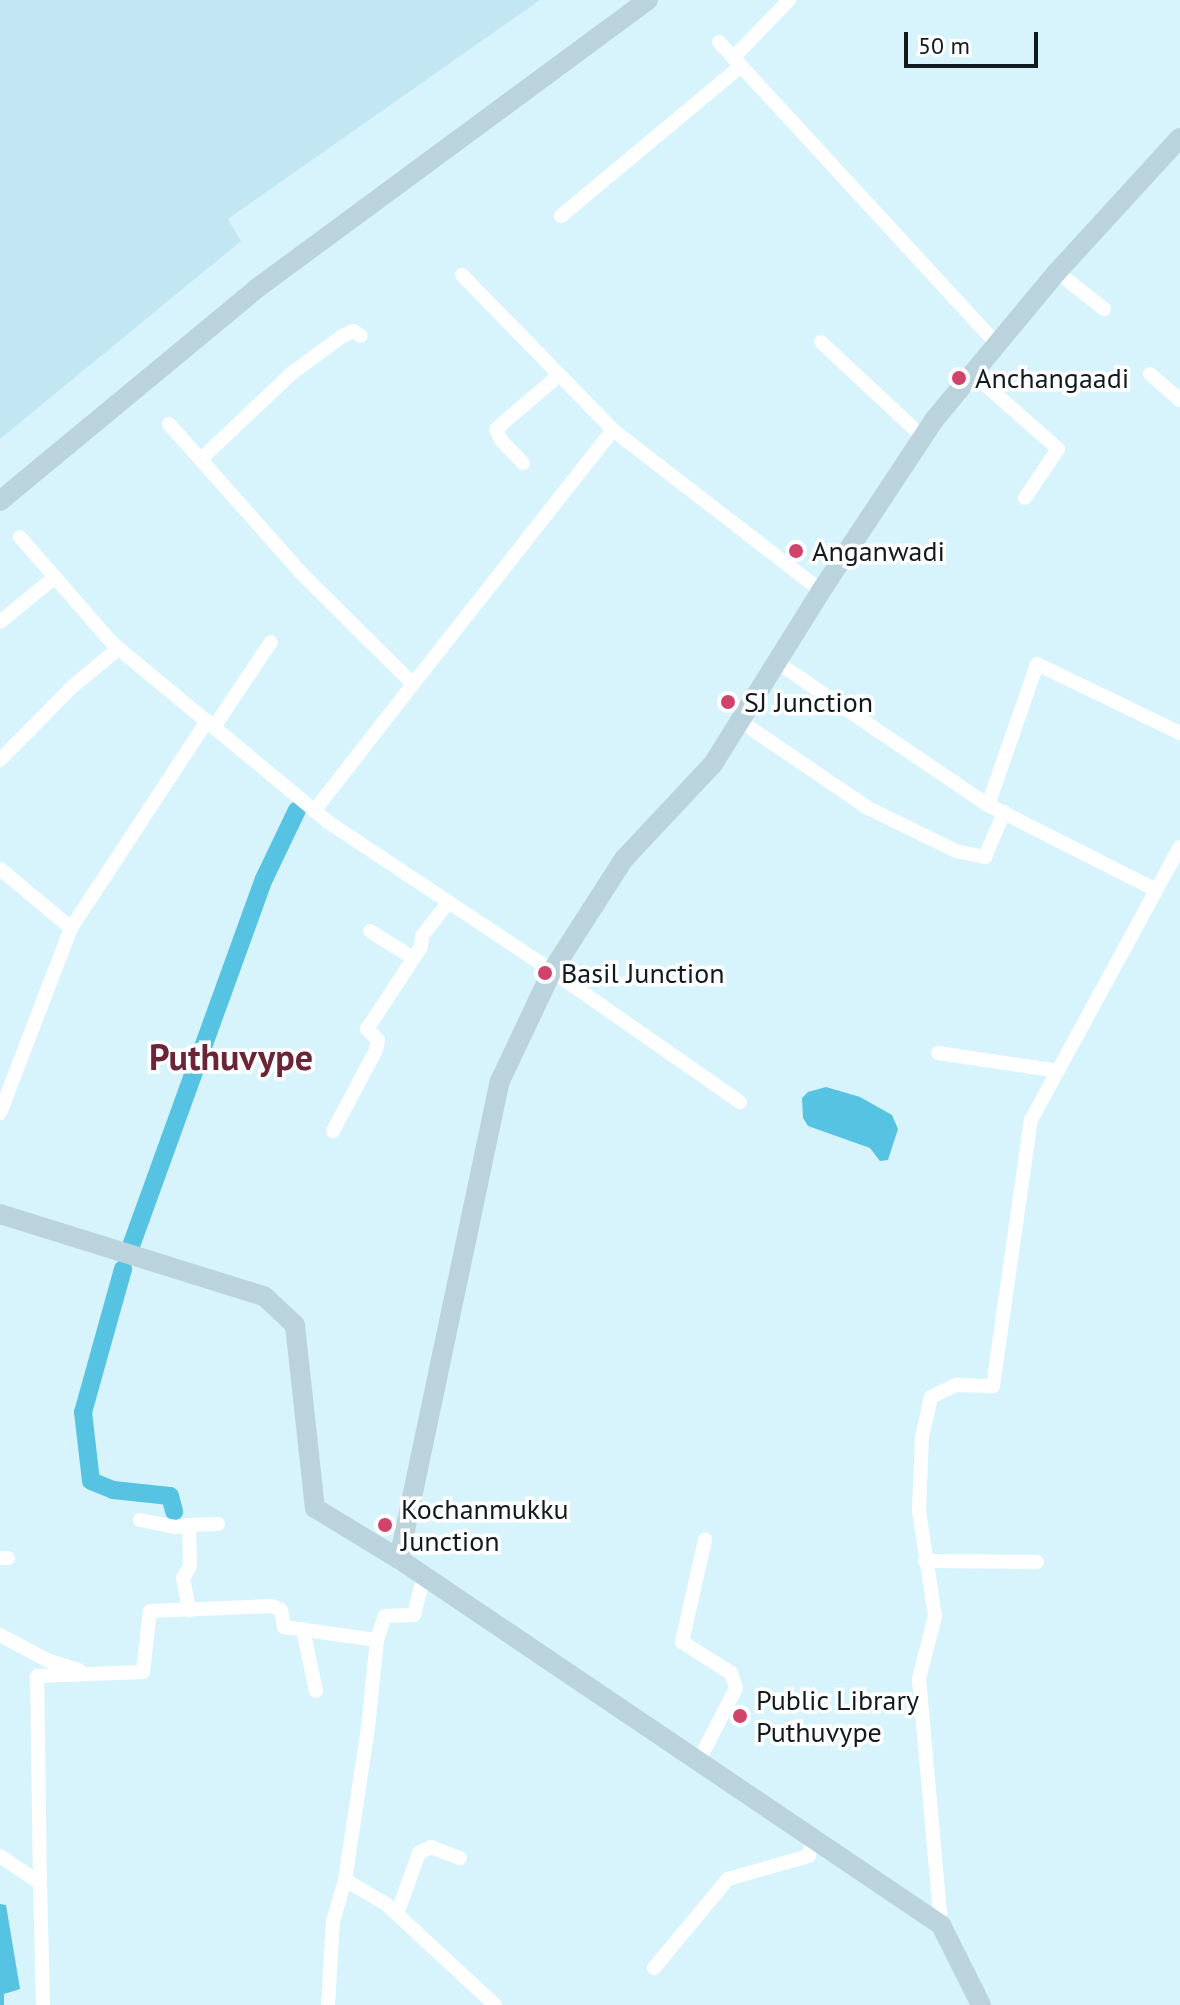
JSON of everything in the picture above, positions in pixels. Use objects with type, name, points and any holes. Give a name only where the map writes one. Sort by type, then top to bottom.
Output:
[{"type":"main road","points":[[0,501],[256,289],[648,0]]},
{"type":"main road","points":[[399,1559],[500,1081],[552,971],[624,859],[713,764],[821,591],[923,437],[996,343],[1057,272],[1180,138]]},
{"type":"main road","points":[[0,1214],[264,1296],[295,1325],[315,1508],[424,1575],[941,1925],[981,2005]]},
{"type":"street","points":[[561,216],[737,62],[789,0]]},
{"type":"street","points":[[719,42],[996,343]]},
{"type":"street","points":[[1057,272],[1104,309]]},
{"type":"street","points":[[462,275],[613,430],[821,591]]},
{"type":"street","points":[[201,459],[292,373],[341,337],[353,331],[361,336]]},
{"type":"street","points":[[821,342],[923,437]]},
{"type":"street","points":[[973,374],[1058,449],[1025,498]]},
{"type":"street","points":[[1150,374],[1180,400]]},
{"type":"street","points":[[523,463],[501,440],[496,429],[558,376]]},
{"type":"street","points":[[169,424],[302,574],[413,684]]},
{"type":"street","points":[[314,811],[613,430]]},
{"type":"street","points":[[20,537],[118,649],[314,811],[740,1102]]},
{"type":"street","points":[[0,622],[55,577]]},
{"type":"street","points":[[0,1113],[71,928],[210,724],[271,642]]},
{"type":"street","points":[[0,760],[63,695],[118,649]]},
{"type":"street","points":[[778,663],[988,805],[1156,890]]},
{"type":"street","points":[[988,805],[1037,664],[1180,733]]},
{"type":"street","points":[[740,721],[868,808],[956,851],[985,857],[1004,812]]},
{"type":"street","points":[[941,1925],[919,1679],[935,1616],[919,1511],[922,1437],[931,1397],[956,1385],[993,1386],[1031,1120],[1180,847]]},
{"type":"street","points":[[0,869],[71,928]]},
{"type":"street","points":[[333,1131],[376,1050],[378,1040],[367,1029],[421,947],[422,936],[448,903]]},
{"type":"street","points":[[370,931],[413,958]]},
{"type":"street","points":[[938,1053],[1058,1071]]},
{"type":"street","points":[[144,1520],[170,1526],[218,1524]]},
{"type":"street","points":[[189,1525],[190,1566],[183,1578],[189,1610]]},
{"type":"street","points":[[698,1762],[736,1688],[731,1673],[682,1642],[705,1540]]},
{"type":"street","points":[[925,1561],[1037,1562]]},
{"type":"street","points":[[328,2005],[333,1922],[345,1880],[368,1728],[377,1640],[385,1616],[414,1615],[424,1575]]},
{"type":"street","points":[[43,2005],[37,1676],[143,1672],[150,1611],[272,1606],[281,1610],[284,1627],[377,1640]]},
{"type":"street","points":[[303,1629],[316,1691]]},
{"type":"street","points":[[0,1635],[49,1661],[92,1674]]},
{"type":"street","points":[[654,1968],[728,1879],[809,1856],[812,1840]]},
{"type":"street","points":[[397,1914],[419,1853],[431,1847],[460,1858]]},
{"type":"street","points":[[0,1856],[40,1883]]},
{"type":"street","points":[[345,1880],[397,1914],[495,2005]]},
{"type":"shaded area","points":[[0,0],[540,0],[228,219],[241,241],[0,439]]},
{"type":"water","points":[[826,1087],[860,1097],[892,1115],[898,1129],[888,1160],[880,1161],[870,1148],[808,1126],[803,1118],[802,1098],[808,1092]]},
{"type":"water","points":[[0,1904],[6,1905],[20,1989],[4,1994],[4,2005],[0,2005]]},
{"type":"waterway","points":[[131,1246],[264,879],[297,810]]},
{"type":"waterway","points":[[123,1269],[83,1412],[91,1481],[113,1490],[170,1496],[174,1511]]},
{"type":"place","name":"Anchangaadi","points":[[959,378]]},
{"type":"place","name":"Anganwadi","points":[[796,551]]},
{"type":"place","name":"SJ Junction","points":[[728,702]]},
{"type":"place","name":"Basil Junction","points":[[545,973]]},
{"type":"place","name":"Kochanmukku Junction","points":[[385,1525]]},
{"type":"place","name":"Public Library Puthuvype","points":[[740,1716]]},
{"type":"district","name":"Puthuvype","points":[[231,1057]]}]
